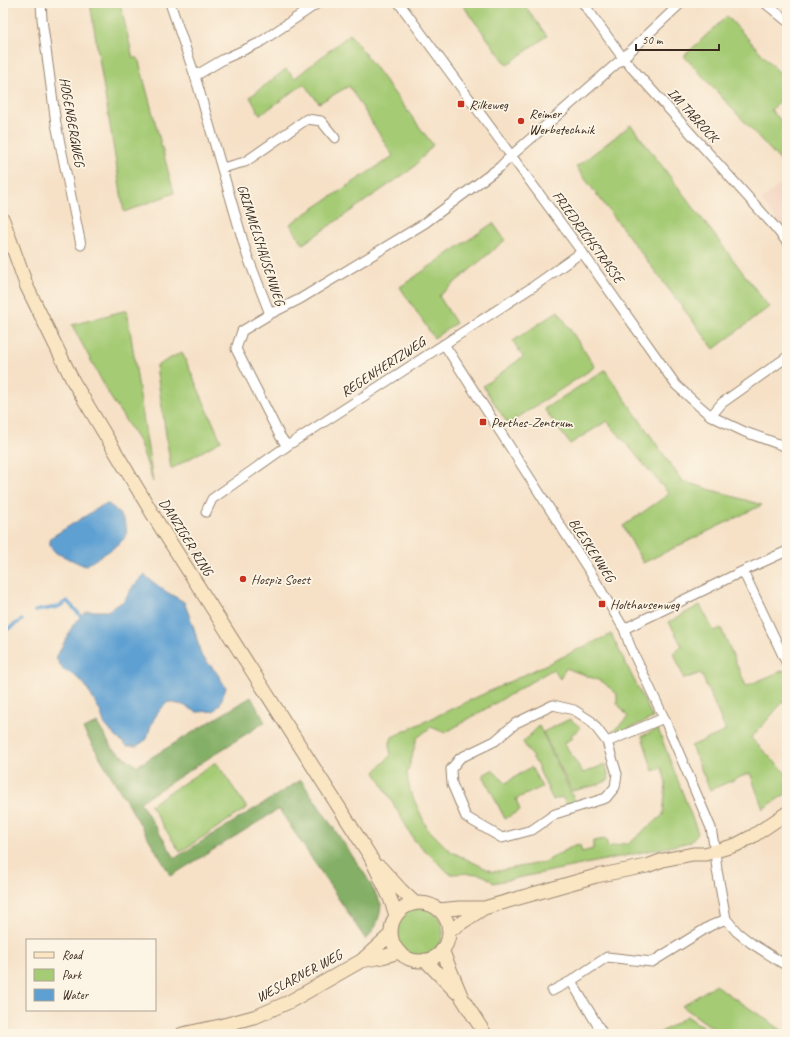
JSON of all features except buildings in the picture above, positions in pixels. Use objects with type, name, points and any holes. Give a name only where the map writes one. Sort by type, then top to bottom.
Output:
[{"type":"main road","name":"DANZIGER RING","points":[[3,220],[27,287],[73,381],[158,523],[370,856],[396,914]]},
{"type":"main road","points":[[439,910],[484,908],[596,876],[647,866],[663,860],[692,854],[710,853],[736,845],[753,836],[787,813]]},
{"type":"main road","name":"DANZIGER RING","points":[[370,856],[401,890],[416,903]]},
{"type":"main road","points":[[416,903],[428,904],[439,910],[447,921],[449,931],[447,941],[442,950],[434,957],[425,960],[416,961],[406,958],[393,944],[391,934],[392,924],[396,914],[404,907],[416,903]]},
{"type":"main road","points":[[449,931],[484,908]]},
{"type":"main road","name":"WESLARNER WEG","points":[[182,1034],[257,1016],[289,1002],[361,962],[391,934]]},
{"type":"main road","points":[[442,950],[462,998],[485,1034]]},
{"type":"main road","name":"WESLARNER WEG","points":[[361,962],[382,958],[399,952]]},
{"type":"main road","points":[[425,960],[462,998]]},
{"type":"street","name":"HOGENBERGWEG","points":[[41,3],[56,124],[82,245]]},
{"type":"street","name":"GRIMMELSHAUSENWEG","points":[[170,3],[195,76],[247,255],[270,314],[242,331],[236,349],[280,436],[287,446]]},
{"type":"street","points":[[195,76],[224,59],[259,42],[318,3]]},
{"type":"street","name":"FRIEDRICHSTRASSE","points":[[399,3],[512,155],[676,385],[711,416],[745,432],[787,447]]},
{"type":"street","name":"IM TABROCK","points":[[583,3],[623,58],[787,242]]},
{"type":"street","points":[[270,314],[300,299],[425,223],[500,167],[623,58],[681,3]]},
{"type":"street","points":[[765,3],[787,21]]},
{"type":"street","points":[[222,168],[245,162],[308,119],[321,122],[335,138]]},
{"type":"street","name":"REGENHERTZWEG","points":[[206,512],[212,499],[287,446],[534,286],[582,252]]},
{"type":"street","name":"BLESKENWEG","points":[[444,344],[598,584],[624,629],[630,646],[664,718],[711,828],[710,853],[716,870],[726,919]]},
{"type":"street","points":[[711,416],[722,403],[787,357]]},
{"type":"street","points":[[624,629],[787,551]]},
{"type":"street","points":[[743,571],[787,664]]},
{"type":"street","points":[[554,706],[574,710],[591,721],[607,742],[617,774],[615,787],[606,798],[555,814],[532,830],[502,838],[466,817],[452,784],[451,769],[460,758],[495,741],[516,723],[554,706]]},
{"type":"street","points":[[607,742],[664,718]]},
{"type":"street","points":[[552,991],[571,981],[607,957],[652,962],[710,926],[726,919],[737,932],[751,943],[787,966]]},
{"type":"street","points":[[571,981],[603,1034]]},
{"type":"shaded area","points":[[787,178],[787,232],[761,201]]},
{"type":"green space","points":[[90,3],[120,3],[133,58],[138,58],[174,193],[124,212]]},
{"type":"green space","points":[[461,3],[523,3],[547,36],[507,65]]},
{"type":"green space","points":[[727,16],[787,81],[787,95],[771,110],[787,127],[787,168],[684,56]]},
{"type":"green space","points":[[350,34],[433,145],[413,168],[303,244],[290,224],[393,156],[349,86],[319,103],[304,84],[260,115],[250,97],[286,69],[295,78]]},
{"type":"green space","points":[[631,125],[769,307],[714,349],[576,167]]},
{"type":"green space","points":[[493,223],[505,240],[439,296],[456,323],[434,338],[400,287]]},
{"type":"green space","points":[[127,310],[153,482],[140,443],[111,398],[72,325]]},
{"type":"green space","points":[[558,311],[595,367],[508,424],[483,386],[523,357],[513,341]]},
{"type":"green space","points":[[182,352],[221,441],[171,469],[156,366]]},
{"type":"green space","points":[[605,370],[682,481],[762,505],[643,563],[623,526],[669,494],[607,421],[570,444],[544,409]]},
{"type":"green space","points":[[700,605],[714,631],[721,628],[746,686],[784,670],[787,673],[787,703],[784,701],[751,738],[787,774],[787,793],[763,809],[750,773],[710,790],[691,746],[726,731],[701,673],[684,679],[674,653],[682,646],[669,622]]},
{"type":"green space","points":[[611,634],[653,718],[618,733],[612,732],[628,717],[617,703],[617,694],[603,682],[566,668],[560,679],[553,669],[445,733],[431,727],[417,738],[407,774],[410,791],[427,828],[450,851],[493,872],[545,862],[571,847],[580,845],[582,852],[593,849],[593,841],[606,839],[608,847],[625,843],[627,845],[663,815],[666,783],[662,768],[653,771],[642,736],[658,729],[698,833],[690,842],[493,883],[489,879],[479,874],[450,874],[414,840],[375,772],[391,755],[389,746],[392,737]]},
{"type":"green space","points":[[251,697],[265,722],[140,802],[175,858],[301,780],[366,876],[381,904],[376,926],[366,940],[279,809],[171,876],[83,729],[97,723],[112,748],[137,766]]},
{"type":"green space","points":[[570,719],[581,728],[571,735],[573,738],[564,743],[583,773],[606,764],[609,780],[597,785],[572,791],[543,732]]},
{"type":"green space","points":[[539,726],[576,803],[567,806],[562,797],[553,800],[536,763],[523,742]]},
{"type":"green space","points":[[216,762],[247,808],[180,852],[150,805]]},
{"type":"green space","points":[[531,767],[542,787],[516,799],[520,810],[505,819],[483,775],[492,770],[506,783]]},
{"type":"green space","points":[[419,908],[428,910],[436,915],[441,923],[443,932],[441,941],[436,949],[428,954],[419,956],[410,954],[402,949],[397,941],[395,932],[397,923],[402,915],[410,910]]},
{"type":"green space","points":[[715,985],[783,1031],[783,1034],[721,1034],[682,1006]]},
{"type":"green space","points":[[687,1016],[713,1034],[658,1034]]},
{"type":"water","points":[[108,504],[120,514],[126,528],[125,537],[113,549],[85,566],[56,553],[50,546],[50,538],[103,505]]},
{"type":"water","points":[[144,575],[165,591],[184,602],[194,628],[201,655],[217,673],[226,688],[220,704],[214,711],[197,712],[183,705],[168,702],[154,719],[147,739],[137,746],[127,746],[105,725],[100,711],[85,685],[74,675],[63,670],[56,658],[73,625],[81,616],[88,611],[107,611],[124,601],[134,585]]},
{"type":"waterway","points":[[35,611],[58,607],[67,601],[81,616]]},
{"type":"waterway","points":[[3,632],[22,620]]},
{"type":"place","name":"Rilkeweg","points":[[461,104]]},
{"type":"place","name":"Reimer Werbetechnik","points":[[521,121]]},
{"type":"place","name":"Perthes-Zentrum","points":[[483,422]]},
{"type":"place","name":"Hospiz Soest","points":[[243,579]]},
{"type":"place","name":"Holthausenweg","points":[[602,604]]}]
